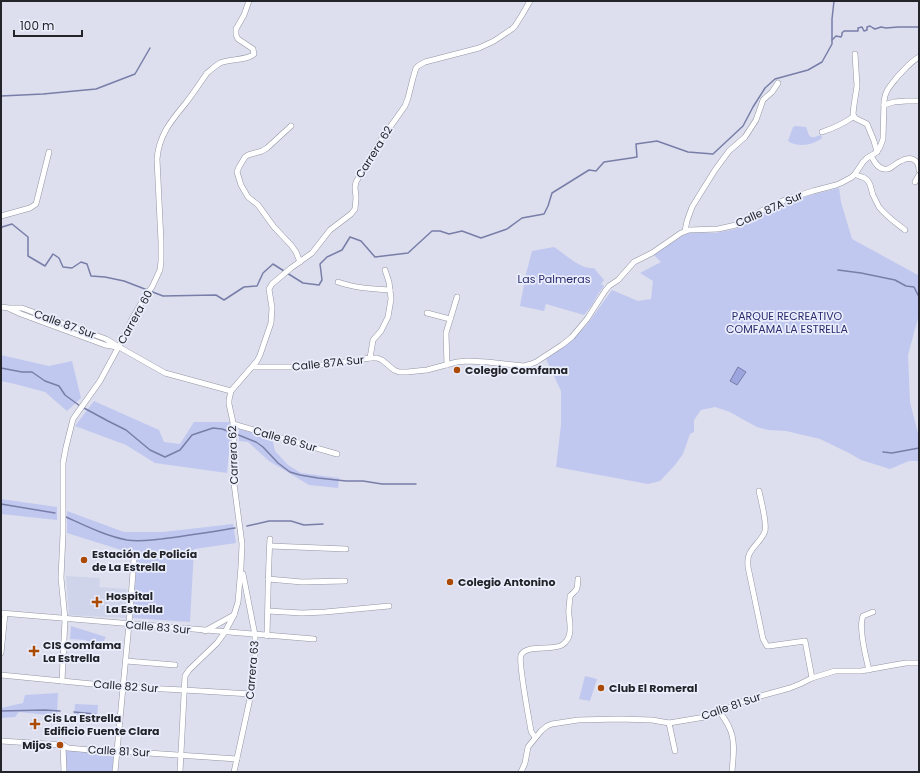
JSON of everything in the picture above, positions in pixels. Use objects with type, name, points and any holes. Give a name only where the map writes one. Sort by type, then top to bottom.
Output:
[{"type":"street","name":"Carrera 60","points":[[62,681],[66,619],[61,578],[63,463],[70,426],[78,411],[100,380],[119,347],[132,319],[158,277],[161,261],[161,242],[156,159],[160,142],[170,122],[207,73],[220,63],[251,57],[254,54],[253,49],[238,39],[236,35],[236,29],[244,15],[249,1]]},
{"type":"street","name":"Carrera 62","points":[[180,772],[186,673],[217,644],[234,615],[238,602],[242,544],[233,476],[234,430],[229,400],[231,391],[257,361],[272,323],[270,289],[272,284],[312,253],[330,230],[351,214],[355,209],[356,182],[378,144],[405,106],[418,66],[425,62],[479,48],[494,41],[515,26],[530,1]]},
{"type":"street","points":[[854,116],[857,86],[855,54]]},
{"type":"street","points":[[877,152],[883,139],[884,97],[888,88],[909,63],[919,57]]},
{"type":"street","points":[[685,232],[692,207],[715,170],[729,151],[745,137],[756,120],[763,100],[772,92],[778,83]]},
{"type":"street","points":[[884,105],[894,102],[919,102]]},
{"type":"street","points":[[822,132],[835,128],[854,116]]},
{"type":"street","points":[[854,116],[867,124],[877,152]]},
{"type":"street","points":[[291,126],[267,148],[245,157],[237,172],[241,185],[248,197],[258,205],[274,227],[291,244],[300,262]]},
{"type":"street","points":[[1,216],[30,208],[36,204],[49,152]]},
{"type":"street","name":"Calle 87A Sur","points":[[252,366],[301,367],[377,358],[399,372],[416,372],[467,361],[524,366],[536,362],[572,337],[587,319],[605,291],[618,280],[634,262],[652,253],[685,232],[718,229],[736,225],[775,204],[802,194],[836,185],[855,174],[863,162],[877,152]]},
{"type":"street","points":[[871,156],[882,169],[886,170],[900,161],[913,159],[917,162],[919,170]]},
{"type":"street","points":[[855,174],[857,176],[864,177],[869,182],[873,196],[880,207],[905,230]]},
{"type":"street","points":[[915,182],[919,175]]},
{"type":"street","points":[[370,358],[373,340],[381,331],[388,318],[391,298],[389,282],[385,270]]},
{"type":"street","points":[[338,282],[360,288],[390,290]]},
{"type":"street","points":[[447,365],[446,339],[457,297]]},
{"type":"street","name":"Calle 87 Sur","points":[[1,307],[22,308],[106,339],[165,373],[231,391]]},
{"type":"street","points":[[427,313],[450,319]]},
{"type":"street","name":"Calle 86 Sur","points":[[233,424],[337,454]]},
{"type":"street","points":[[759,491],[765,531],[749,555],[748,567],[763,639],[766,646],[805,641],[812,678]]},
{"type":"street","points":[[267,636],[270,539]]},
{"type":"street","points":[[270,546],[346,549]]},
{"type":"street","points":[[115,772],[134,559]]},
{"type":"street","name":"Carrera 63","points":[[234,772],[250,694],[255,656],[255,635],[241,567]]},
{"type":"street","points":[[268,579],[302,582],[345,581]]},
{"type":"street","points":[[535,737],[531,731],[521,654],[534,648],[557,648],[563,645],[568,639],[570,632],[568,613],[570,596],[577,590],[578,579]]},
{"type":"street","points":[[268,611],[302,613],[389,606]]},
{"type":"street","points":[[869,670],[861,620],[863,616],[873,612]]},
{"type":"street","points":[[1,653],[3,614]]},
{"type":"street","name":"Calle 83 Sur","points":[[3,614],[314,639]]},
{"type":"street","points":[[205,631],[234,615]]},
{"type":"street","points":[[126,662],[175,665]]},
{"type":"street","name":"Calle 81 Sur","points":[[521,772],[525,763],[528,747],[535,737],[547,726],[552,724],[578,720],[619,718],[652,720],[669,723],[705,717],[746,700],[790,688],[812,678],[835,671],[861,671],[906,663],[919,663]]},
{"type":"street","name":"Calle 82 Sur","points":[[1,675],[123,687],[250,694]]},
{"type":"street","points":[[720,712],[729,727],[733,738],[734,748],[732,772]]},
{"type":"street","points":[[669,723],[675,751]]},
{"type":"street","name":"Calle 81 Sur","points":[[1,741],[63,745],[68,748],[112,752],[118,751],[237,759]]},
{"type":"street","points":[[63,745],[64,772]]},
{"type":"shaded area","points":[[738,367],[746,372],[737,385],[730,381]]},
{"type":"shaded area","name":"Hospital La Estrella","points":[[66,576],[100,578],[99,587],[127,589],[126,618],[69,615]]},
{"type":"shaded area","name":"Cis La Estrella Edificio Fuente Clara","points":[[31,719],[39,720],[39,728],[30,729]]},
{"type":"green space","points":[[793,127],[806,127],[811,137],[821,135],[822,138],[805,145],[792,143],[788,141]]},
{"type":"green space","name":"PARQUE RECREATIVO COMFAMA LA ESTRELLA","points":[[839,188],[841,202],[852,239],[918,275],[918,318],[908,355],[910,402],[919,437],[919,461],[909,461],[890,469],[861,460],[820,439],[786,431],[768,430],[757,427],[730,412],[715,407],[701,410],[694,420],[694,432],[690,434],[683,454],[660,481],[648,484],[556,467],[561,425],[561,391],[546,359],[569,343],[586,326],[612,290],[638,301],[651,299],[653,281],[640,273],[661,262],[653,254],[689,232],[715,233],[736,229],[762,213],[810,195]]},
{"type":"green space","name":"Las Palmeras","points":[[554,247],[584,267],[594,268],[604,280],[601,284],[604,286],[584,315],[546,304],[544,311],[520,306],[532,251]]},
{"type":"green space","points":[[1,355],[49,366],[72,361],[81,398],[67,411],[45,392],[1,381]]},
{"type":"green space","points":[[94,401],[159,430],[164,442],[180,444],[194,422],[232,422],[227,473],[155,463],[126,445],[75,426]]},
{"type":"green space","points":[[239,429],[272,438],[275,451],[288,465],[301,473],[339,478],[338,488],[309,485],[269,461],[248,442],[239,441]]},
{"type":"green space","points":[[1,499],[57,507],[57,520],[1,514]]},
{"type":"green space","points":[[67,511],[124,532],[163,532],[233,524],[236,543],[194,549],[190,622],[133,618],[137,555],[67,533]]},
{"type":"green space","points":[[71,626],[106,637],[100,647],[85,640],[70,639]]},
{"type":"green space","points":[[585,676],[597,679],[590,701],[579,699]]},
{"type":"green space","points":[[58,693],[57,716],[19,712],[15,717],[1,718],[1,708],[23,703],[25,695]]},
{"type":"green space","points":[[75,704],[98,705],[97,720],[74,718]]},
{"type":"green space","points":[[63,745],[68,748],[118,751],[115,772],[64,772]]},
{"type":"waterway","points":[[287,273],[303,283],[319,285],[322,280],[320,264],[327,257],[342,250],[350,237],[361,241],[375,257],[408,253],[432,231],[440,231],[449,234],[462,231],[481,238],[507,229],[522,218],[544,214],[552,193],[589,170],[596,171],[604,162],[637,157],[636,144],[657,141],[688,152],[713,154],[743,126],[765,88],[775,79],[808,70],[822,62],[832,44],[834,1]]},
{"type":"waterway","points":[[832,40],[836,36],[841,37],[844,31],[858,31],[858,28],[862,27],[864,31],[870,26],[875,29],[881,27],[919,27]]},
{"type":"waterway","points":[[1,96],[96,89],[135,74],[150,48]]},
{"type":"waterway","points":[[1,229],[2,227],[12,224],[28,237],[28,256],[45,266],[53,254],[59,258],[63,267],[72,268],[81,262],[87,264],[91,276],[124,281],[163,296],[216,295],[224,300],[244,287],[257,286],[263,273],[273,264],[284,271]]},
{"type":"waterway","points":[[838,270],[895,280],[906,286],[914,287],[919,297]]},
{"type":"waterway","points":[[1,368],[22,372],[32,372],[45,381],[59,386],[65,395],[80,406]]},
{"type":"waterway","points":[[84,408],[126,430],[150,450],[165,457],[180,450],[192,435],[213,428],[222,429],[233,433]]},
{"type":"waterway","points":[[236,434],[256,442],[263,447],[278,463],[290,472],[300,475],[382,484],[416,484]]},
{"type":"waterway","points":[[883,452],[892,453],[919,448]]},
{"type":"waterway","points":[[1,504],[55,513]]},
{"type":"waterway","points":[[66,517],[104,533],[131,541],[161,539],[235,528]]},
{"type":"waterway","points":[[247,526],[269,521],[291,521],[304,525],[323,524]]},
{"type":"waterway","points":[[1,711],[60,711]]},
{"type":"waterway","points":[[74,712],[95,714]]},
{"type":"place","name":"Colegio Comfama","points":[[457,370]]},
{"type":"place","name":"Estación de Policía de La Estrella","points":[[84,560]]},
{"type":"place","name":"Colegio Antonino","points":[[450,582]]},
{"type":"place","name":"Hospital La Estrella","points":[[97,602]]},
{"type":"place","name":"CIS Comfama La Estrella","points":[[34,651]]},
{"type":"place","name":"Club El Romeral","points":[[601,688]]},
{"type":"place","name":"Cis La Estrella Edificio Fuente Clara","points":[[35,724]]},
{"type":"place","name":"Mijos","points":[[60,745]]}]
